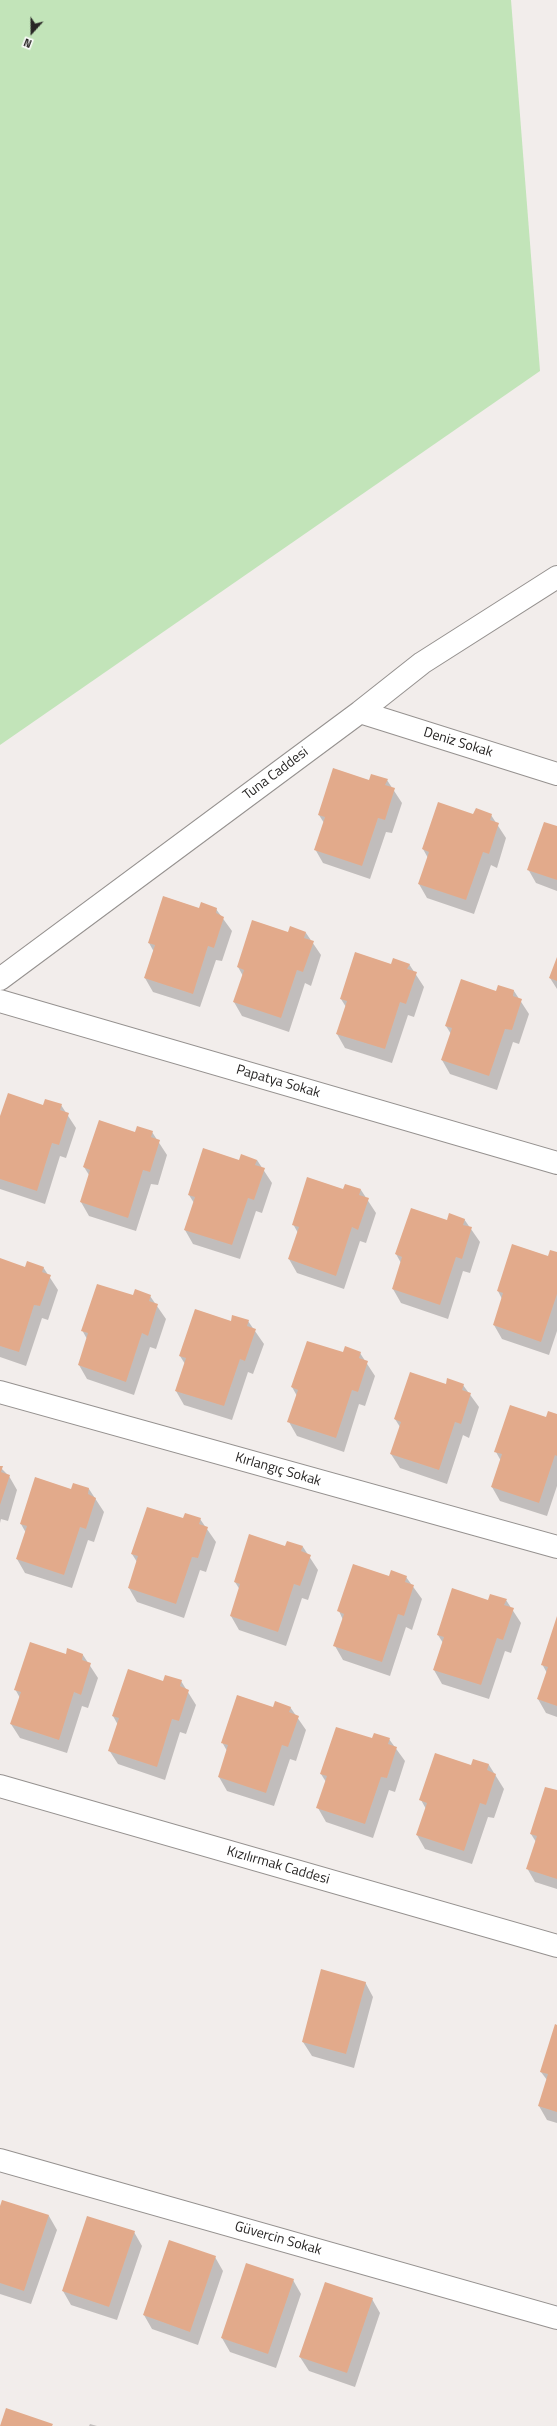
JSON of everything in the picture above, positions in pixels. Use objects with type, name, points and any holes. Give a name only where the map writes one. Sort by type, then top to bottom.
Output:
[{"type":"street","name":"Tuna Caddesi","points":[[0,979],[360,712],[422,662],[557,577]]},
{"type":"street","name":"Deniz Sokak","points":[[360,712],[557,774]]},
{"type":"street","name":"Papatya Sokak","points":[[0,1001],[557,1163]]},
{"type":"street","name":"Kırlangıç Sokak","points":[[0,1392],[557,1547]]},
{"type":"street","name":"Kızılırmak Caddesi","points":[[0,1786],[557,1946]]},
{"type":"street","name":"Güvercin Sokak","points":[[0,2160],[557,2318]]},
{"type":"green space","points":[[0,0],[511,0],[540,371],[0,745]]},
{"type":"building","points":[[333,768],[369,780],[371,774],[388,779],[385,785],[395,788],[385,820],[378,818],[362,866],[314,850],[325,817],[318,815]]},
{"type":"building","points":[[438,802],[473,814],[476,808],[492,814],[490,820],[499,823],[489,854],[483,852],[466,900],[418,884],[429,852],[422,849]]},
{"type":"building","points":[[544,822],[557,826],[557,880],[527,870]]},
{"type":"building","points":[[163,896],[199,908],[201,902],[217,908],[216,913],[224,917],[214,948],[208,946],[193,994],[144,978],[155,945],[148,943]]},
{"type":"building","points":[[252,920],[288,932],[290,926],[306,932],[304,938],[314,941],[303,972],[297,970],[281,1018],[233,1002],[244,970],[237,967]]},
{"type":"building","points":[[355,952],[391,964],[393,958],[410,964],[407,969],[417,972],[406,1004],[400,1002],[385,1049],[336,1034],[347,1001],[340,999]]},
{"type":"building","points":[[557,957],[557,981],[549,978]]},
{"type":"building","points":[[461,979],[496,991],[498,985],[514,990],[513,996],[522,999],[512,1030],[505,1029],[489,1076],[441,1060],[452,1028],[445,1026]]},
{"type":"building","points":[[8,1093],[43,1105],[45,1099],[62,1104],[60,1110],[69,1113],[59,1145],[52,1143],[37,1191],[0,1179],[0,1116]]},
{"type":"building","points":[[99,1120],[135,1132],[137,1126],[153,1131],[151,1137],[160,1140],[150,1172],[143,1170],[128,1218],[80,1202],[90,1170],[83,1167]]},
{"type":"building","points":[[203,1148],[239,1160],[241,1154],[257,1160],[255,1165],[265,1168],[254,1200],[248,1198],[232,1245],[184,1230],[195,1197],[188,1195]]},
{"type":"building","points":[[307,1177],[343,1189],[345,1184],[361,1189],[359,1195],[369,1198],[358,1230],[352,1227],[336,1276],[288,1259],[299,1227],[292,1225]]},
{"type":"building","points":[[411,1208],[447,1220],[449,1213],[465,1219],[463,1225],[472,1227],[462,1259],[456,1257],[440,1305],[392,1289],[402,1257],[395,1254]]},
{"type":"building","points":[[512,1244],[548,1256],[550,1250],[557,1252],[557,1294],[541,1342],[493,1325],[503,1293],[497,1291]]},
{"type":"building","points":[[0,1258],[25,1267],[27,1261],[44,1267],[42,1272],[51,1275],[40,1306],[34,1305],[19,1352],[0,1346]]},
{"type":"building","points":[[97,1284],[133,1295],[135,1289],[151,1295],[149,1301],[158,1304],[148,1336],[142,1333],[126,1382],[78,1365],[88,1333],[81,1331]]},
{"type":"building","points":[[195,1309],[231,1321],[232,1315],[249,1320],[247,1326],[256,1329],[245,1361],[240,1359],[224,1406],[175,1391],[186,1358],[179,1356]]},
{"type":"building","points":[[307,1341],[343,1352],[345,1346],[361,1352],[359,1358],[368,1361],[358,1392],[352,1390],[336,1438],[287,1422],[298,1390],[291,1387]]},
{"type":"building","points":[[410,1372],[446,1384],[447,1378],[464,1384],[462,1390],[471,1393],[461,1424],[455,1422],[439,1470],[390,1454],[401,1422],[394,1419]]},
{"type":"building","points":[[510,1405],[546,1417],[548,1411],[557,1414],[557,1456],[555,1455],[539,1503],[491,1487],[502,1454],[494,1452]]},
{"type":"building","points":[[0,1466],[3,1466],[1,1472],[10,1475],[0,1505]]},
{"type":"building","points":[[35,1477],[71,1489],[73,1483],[89,1488],[88,1494],[96,1498],[86,1529],[80,1527],[64,1575],[16,1559],[27,1526],[20,1524]]},
{"type":"building","points":[[147,1507],[183,1518],[185,1513],[201,1518],[199,1524],[208,1527],[198,1558],[192,1557],[176,1604],[128,1588],[138,1556],[131,1554]]},
{"type":"building","points":[[249,1534],[285,1546],[287,1541],[303,1546],[301,1551],[311,1555],[300,1586],[294,1584],[278,1632],[230,1616],[240,1584],[234,1582]]},
{"type":"building","points":[[353,1564],[389,1576],[391,1570],[407,1576],[405,1582],[414,1585],[404,1616],[398,1614],[382,1662],[333,1646],[344,1614],[337,1611]]},
{"type":"building","points":[[452,1588],[488,1600],[490,1594],[507,1599],[504,1605],[514,1608],[503,1640],[497,1638],[481,1685],[433,1670],[444,1637],[437,1635]]},
{"type":"building","points":[[557,1616],[557,1706],[537,1699],[548,1667],[541,1665]]},
{"type":"building","points":[[30,1642],[66,1654],[67,1648],[83,1654],[82,1660],[91,1663],[81,1695],[74,1692],[59,1740],[10,1724],[21,1692],[14,1690]]},
{"type":"building","points":[[128,1669],[163,1681],[165,1675],[182,1680],[180,1686],[189,1690],[179,1721],[172,1719],[157,1767],[108,1751],[119,1718],[112,1716]]},
{"type":"building","points":[[237,1695],[273,1707],[275,1701],[291,1707],[289,1712],[299,1716],[288,1747],[282,1745],[266,1793],[218,1777],[228,1745],[221,1743]]},
{"type":"building","points":[[336,1727],[372,1738],[374,1733],[390,1738],[388,1744],[397,1747],[387,1778],[381,1777],[365,1824],[316,1808],[327,1776],[320,1774]]},
{"type":"building","points":[[435,1753],[471,1765],[473,1759],[489,1764],[487,1770],[496,1774],[486,1805],[480,1803],[464,1851],[416,1835],[427,1803],[419,1800]]},
{"type":"building","points":[[545,1787],[557,1790],[557,1879],[526,1869],[537,1836],[530,1834]]},
{"type":"building","points":[[321,1969],[366,1982],[346,2054],[302,2042]]},
{"type":"building","points":[[555,2024],[557,2025],[557,2112],[538,2106],[548,2074],[540,2072]]},
{"type":"building","points":[[2,2200],[49,2215],[24,2291],[0,2283],[0,2206]]},
{"type":"building","points":[[87,2216],[135,2231],[109,2307],[62,2291]]},
{"type":"building","points":[[169,2240],[216,2256],[190,2332],[143,2315]]},
{"type":"building","points":[[246,2263],[294,2279],[268,2354],[221,2338]]},
{"type":"building","points":[[325,2282],[373,2298],[347,2373],[299,2357]]},
{"type":"building","points":[[6,2408],[53,2424],[52,2426],[0,2426]]}]
